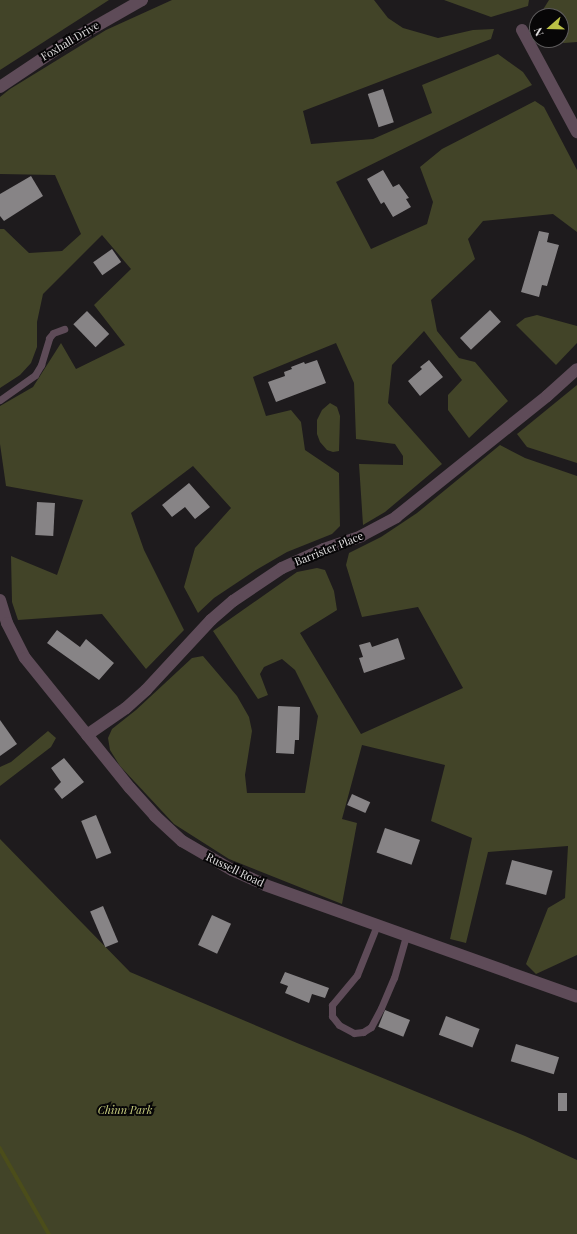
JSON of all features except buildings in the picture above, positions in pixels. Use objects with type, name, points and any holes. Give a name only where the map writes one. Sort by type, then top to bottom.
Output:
[{"type":"street","name":"Foxhall Drive","points":[[0,87],[63,45],[137,1]]},
{"type":"street","points":[[522,30],[577,132]]},
{"type":"street","name":"Barrister Place","points":[[87,735],[126,708],[146,690],[202,629],[233,601],[282,568],[324,549],[361,536],[396,517],[547,396],[577,369]]},
{"type":"street","name":"Russell Road","points":[[0,600],[7,623],[25,658],[130,788],[155,816],[182,842],[232,870],[265,885],[577,997]]},
{"type":"lane","points":[[0,400],[35,374],[41,365],[49,338],[53,333],[64,329]]},
{"type":"lane","points":[[377,925],[357,975],[332,1004],[332,1016],[339,1025],[354,1033],[363,1032],[371,1027],[394,978],[406,936]]},
{"type":"green space","points":[[0,0],[109,0],[0,70]]},
{"type":"green space","points":[[172,0],[374,0],[388,18],[403,28],[438,38],[473,30],[494,29],[491,39],[303,111],[311,144],[373,139],[432,113],[422,85],[498,54],[523,72],[532,85],[336,182],[371,249],[427,224],[433,202],[420,167],[442,149],[535,101],[544,107],[577,170],[577,232],[553,214],[483,221],[468,239],[475,259],[431,300],[437,331],[459,358],[475,362],[508,401],[469,438],[448,410],[448,395],[462,380],[424,331],[392,365],[388,403],[442,464],[385,512],[363,525],[359,464],[403,465],[403,456],[395,444],[356,439],[354,383],[336,343],[253,377],[266,416],[291,410],[301,422],[305,450],[339,473],[340,526],[332,534],[287,552],[256,570],[214,598],[198,613],[184,587],[195,548],[231,508],[193,466],[131,513],[144,550],[184,630],[146,669],[102,614],[18,620],[12,602],[11,556],[57,575],[83,500],[6,486],[0,444],[0,406],[33,387],[61,343],[76,369],[125,345],[94,305],[131,269],[102,235],[43,294],[37,322],[37,347],[31,363],[20,375],[0,388],[0,229],[4,229],[29,253],[62,251],[81,234],[55,175],[0,174],[0,97],[10,89],[106,30]]},
{"type":"green space","points":[[444,0],[529,0],[528,6],[491,17]]},
{"type":"green space","points":[[549,0],[577,0],[577,42],[569,43],[569,8],[544,8]]},
{"type":"green space","points":[[537,315],[577,326],[577,343],[556,365],[516,325],[525,318]]},
{"type":"green space","points":[[577,385],[577,463],[527,447],[517,434]]},
{"type":"green space","points":[[330,403],[337,407],[340,416],[339,451],[333,452],[327,450],[320,442],[317,434],[317,420],[322,410]]},
{"type":"green space","points":[[500,445],[525,458],[577,476],[577,955],[536,974],[526,964],[548,908],[565,898],[568,846],[488,852],[466,943],[450,939],[472,838],[431,821],[445,765],[362,745],[342,819],[357,823],[342,904],[229,859],[174,824],[120,766],[110,750],[108,738],[112,729],[136,710],[192,658],[203,656],[237,696],[249,717],[252,731],[245,775],[247,793],[305,793],[318,716],[295,670],[282,659],[264,667],[260,674],[268,695],[258,699],[213,631],[297,572],[317,568],[325,570],[334,591],[337,610],[300,633],[361,734],[463,688],[418,607],[362,617],[346,565],[349,553],[381,537],[417,513]]},
{"type":"green space","points":[[48,731],[56,738],[51,747],[0,786],[0,767],[11,762]]},
{"type":"green space","name":"Chinn Park","points":[[0,839],[130,972],[297,1043],[525,1136],[577,1160],[577,1234],[0,1234]]},
{"type":"waterway","points":[[0,1148],[49,1234]]}]
